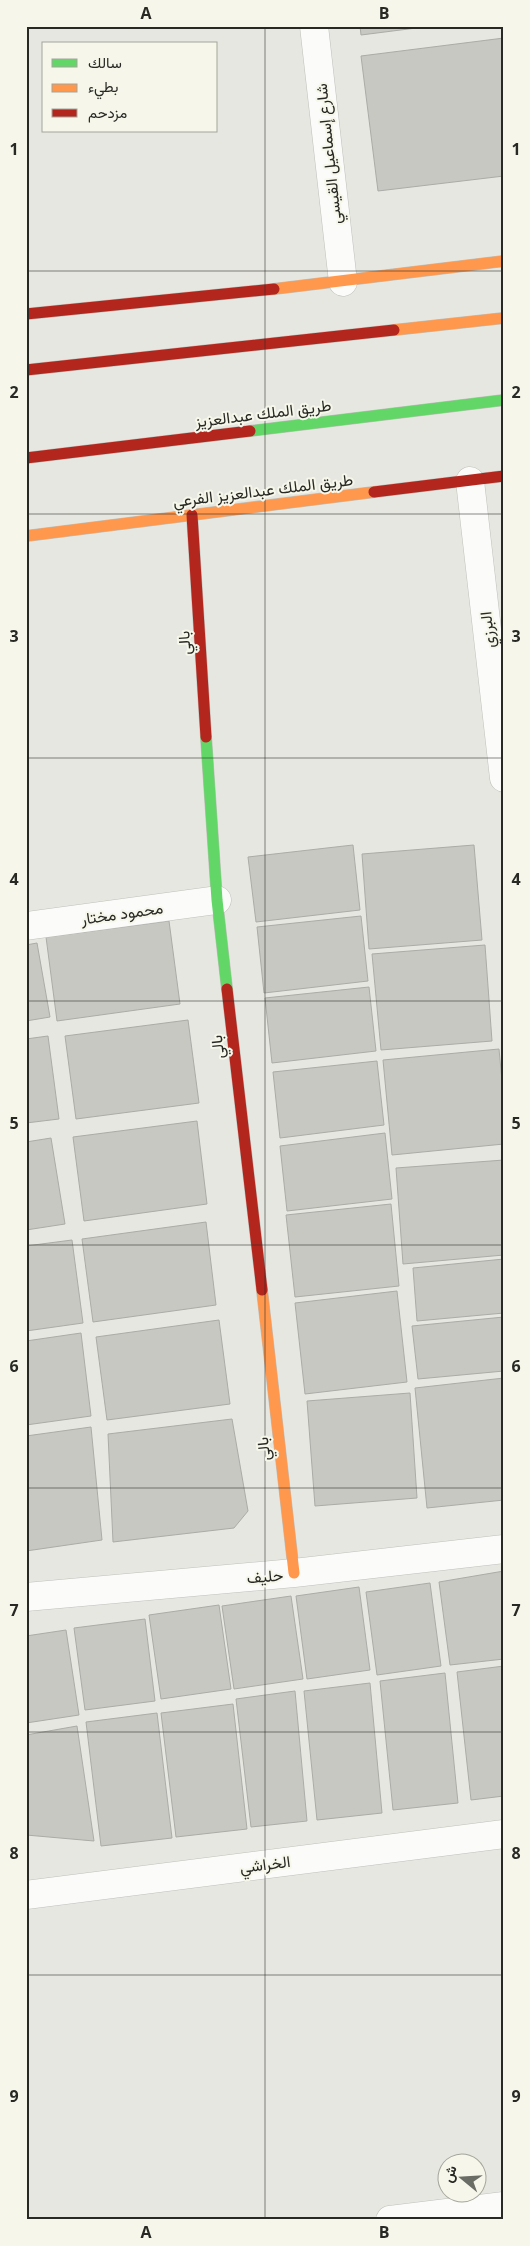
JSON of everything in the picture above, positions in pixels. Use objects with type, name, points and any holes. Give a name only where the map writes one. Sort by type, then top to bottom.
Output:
[{"type":"street","name":"شارع إسماعيل القيسي","points":[[314,26],[343,282]]},
{"type":"street","points":[[26,314],[343,282],[504,261]]},
{"type":"street","points":[[26,370],[504,318]]},
{"type":"street","name":"طريق الملك عبدالعزيز","points":[[26,458],[504,400]]},
{"type":"street","name":"طريق الملك عبدالعزيز الفرعي","points":[[26,536],[504,476]]},
{"type":"street","name":"البرزي","points":[[470,481],[504,778]]},
{"type":"street","name":"بالي","points":[[192,515],[217,900],[294,1574]]},
{"type":"street","name":"محمود مختار","points":[[26,926],[217,900]]},
{"type":"street","name":"حليف","points":[[26,1597],[294,1574],[504,1549]]},
{"type":"street","name":"الخراشي","points":[[26,1895],[504,1834]]},
{"type":"street","points":[[390,2220],[504,2206]]},
{"type":"building","points":[[360,26],[432,26],[361,35]]},
{"type":"building","points":[[504,38],[504,176],[378,191],[361,56]]},
{"type":"building","points":[[353,845],[360,910],[256,922],[248,857]]},
{"type":"building","points":[[474,845],[482,940],[369,949],[362,854]]},
{"type":"building","points":[[361,916],[368,981],[264,993],[257,927]]},
{"type":"building","points":[[169,921],[180,1004],[57,1021],[46,937]]},
{"type":"building","points":[[37,943],[50,1017],[26,1021],[26,945]]},
{"type":"building","points":[[485,945],[492,1041],[381,1050],[372,954]]},
{"type":"building","points":[[369,987],[376,1051],[272,1063],[265,998]]},
{"type":"building","points":[[188,1020],[199,1103],[76,1119],[65,1036]]},
{"type":"building","points":[[48,1036],[59,1119],[26,1123],[26,1039]]},
{"type":"building","points":[[499,1049],[504,1102],[504,1144],[392,1155],[383,1060]]},
{"type":"building","points":[[377,1061],[384,1125],[280,1138],[273,1072]]},
{"type":"building","points":[[197,1121],[207,1204],[84,1221],[73,1137]]},
{"type":"building","points":[[385,1133],[392,1199],[287,1211],[280,1146]]},
{"type":"building","points":[[51,1138],[65,1224],[26,1230],[26,1142]]},
{"type":"building","points":[[504,1160],[504,1255],[403,1264],[396,1168]]},
{"type":"building","points":[[391,1204],[399,1286],[295,1297],[286,1215]]},
{"type":"building","points":[[206,1222],[216,1305],[93,1322],[82,1239]]},
{"type":"building","points":[[72,1240],[83,1323],[26,1331],[26,1246]]},
{"type":"building","points":[[504,1259],[504,1313],[417,1321],[413,1268]]},
{"type":"building","points":[[397,1291],[407,1382],[305,1394],[295,1303]]},
{"type":"building","points":[[504,1317],[504,1371],[418,1379],[412,1326]]},
{"type":"building","points":[[219,1320],[230,1404],[107,1420],[96,1337]]},
{"type":"building","points":[[81,1333],[91,1416],[26,1425],[26,1341]]},
{"type":"building","points":[[504,1378],[504,1500],[427,1508],[415,1388]]},
{"type":"building","points":[[410,1393],[417,1498],[315,1506],[307,1401]]},
{"type":"building","points":[[232,1419],[248,1511],[234,1528],[113,1542],[108,1434]]},
{"type":"building","points":[[91,1427],[102,1540],[26,1551],[26,1436]]},
{"type":"building","points":[[504,1571],[504,1659],[450,1665],[439,1582]]},
{"type":"building","points":[[430,1583],[441,1666],[377,1675],[366,1592]]},
{"type":"building","points":[[359,1587],[370,1670],[307,1679],[296,1596]]},
{"type":"building","points":[[291,1596],[303,1679],[234,1689],[222,1606]]},
{"type":"building","points":[[219,1605],[231,1689],[161,1699],[149,1615]]},
{"type":"building","points":[[145,1619],[155,1701],[85,1710],[74,1628]]},
{"type":"building","points":[[66,1630],[79,1715],[26,1723],[26,1636]]},
{"type":"building","points":[[504,1666],[504,1796],[471,1800],[457,1672]]},
{"type":"building","points":[[445,1673],[458,1803],[393,1810],[380,1681]]},
{"type":"building","points":[[370,1683],[382,1813],[317,1820],[304,1691]]},
{"type":"building","points":[[295,1691],[307,1821],[251,1827],[236,1699]]},
{"type":"building","points":[[233,1704],[247,1829],[176,1837],[161,1713]]},
{"type":"building","points":[[157,1713],[172,1838],[101,1846],[86,1722]]},
{"type":"building","points":[[77,1726],[94,1841],[26,1835],[26,1735]]},
{"type":"traffic: fast","points":[[250,431],[504,400]]},
{"type":"traffic: fast","points":[[206,737],[217,900],[227,989]]},
{"type":"traffic: slow","points":[[274,289],[504,261]]},
{"type":"traffic: slow","points":[[394,330],[504,318]]},
{"type":"traffic: slow","points":[[26,536],[374,492]]},
{"type":"traffic: slow","points":[[262,1290],[294,1573]]},
{"type":"traffic: jam","points":[[26,314],[274,289]]},
{"type":"traffic: jam","points":[[26,370],[394,330]]},
{"type":"traffic: jam","points":[[26,458],[250,431]]},
{"type":"traffic: jam","points":[[374,492],[504,476]]},
{"type":"traffic: jam","points":[[192,515],[206,737]]},
{"type":"traffic: jam","points":[[227,989],[262,1290]]}]
